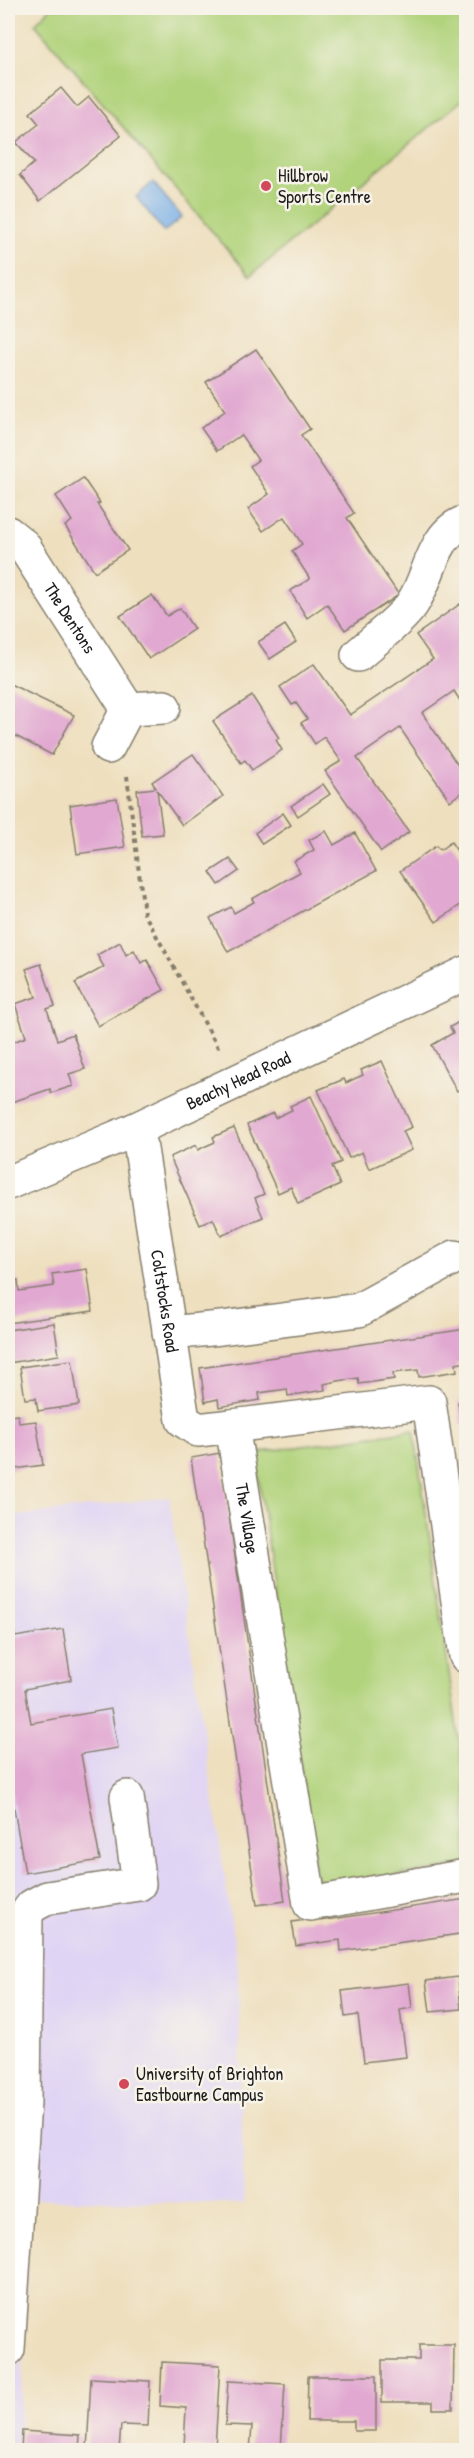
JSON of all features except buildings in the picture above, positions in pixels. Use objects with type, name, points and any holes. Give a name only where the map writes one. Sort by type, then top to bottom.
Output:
[{"type":"street","points":[[358,655],[412,605],[436,549],[457,525],[466,522]]},
{"type":"street","name":"The Dentons","points":[[8,533],[23,545],[128,709]]},
{"type":"street","points":[[108,747],[128,709],[164,707]]},
{"type":"street","name":"Beachy Head Road","points":[[8,1183],[134,1130],[237,1083],[466,973]]},
{"type":"street","name":"Coltstocks Road","points":[[134,1130],[141,1149],[183,1420],[198,1430],[232,1426]]},
{"type":"street","points":[[169,1333],[359,1310],[456,1257]]},
{"type":"street","points":[[232,1426],[429,1402],[466,1656]]},
{"type":"street","name":"The Village","points":[[232,1426],[310,1904],[466,1876]]},
{"type":"street","points":[[8,2349],[24,2103],[26,1914],[32,1906],[47,1898],[139,1884],[127,1797]]},
{"type":"path","points":[[108,747],[125,761],[144,913],[237,1083]]},
{"type":"shaded area","name":"University of Brighton Eastbourne Campus","points":[[169,1497],[238,1968],[244,2204],[29,2199],[18,2450],[8,2450],[8,1517]]},
{"type":"green space","name":"Hillbrow Sports Centre","points":[[51,8],[466,8],[466,97],[250,276],[35,24]]},
{"type":"green space","points":[[414,1430],[466,1791],[466,1865],[318,1887],[255,1453]]},
{"type":"water","points":[[153,182],[182,217],[164,232],[136,197]]},
{"type":"place","name":"Hillbrow Sports Centre","points":[[266,186]]},
{"type":"place","name":"University of Brighton Eastbourne Campus","points":[[124,2084]]}]
